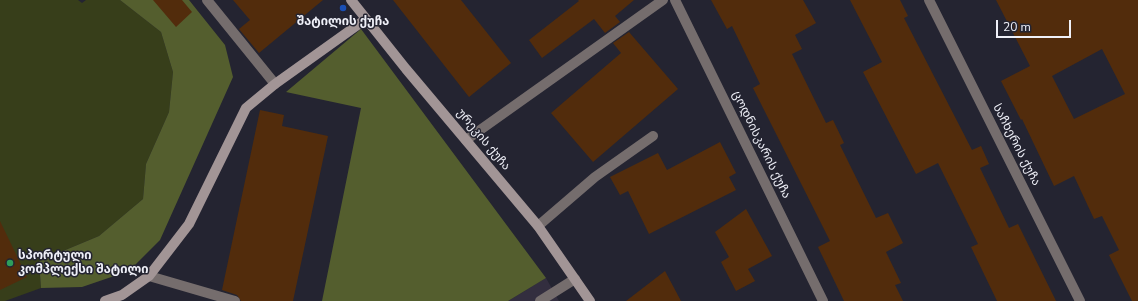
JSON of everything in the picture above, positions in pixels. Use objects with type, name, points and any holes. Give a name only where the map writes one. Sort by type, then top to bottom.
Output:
[{"type":"street","points":[[207,0],[275,84]]},
{"type":"street","name":"ურეკის ქუჩა","points":[[351,0],[538,226],[590,301]]},
{"type":"street","points":[[466,140],[663,0]]},
{"type":"street","name":"ცოდნისკარის ქუჩა","points":[[675,0],[823,301]]},
{"type":"street","name":"საჩხერის ქუჩა","points":[[929,0],[1080,301]]},
{"type":"street","points":[[104,301],[122,295],[149,276],[189,224],[246,108],[275,84],[366,18]]},
{"type":"street","points":[[538,226],[595,178],[653,136]]},
{"type":"street","points":[[149,276],[235,301]]},
{"type":"street","points":[[540,301],[575,279]]},
{"type":"shaded area","points":[[546,278],[559,301],[508,301]]},
{"type":"green space","points":[[0,0],[78,0],[82,3],[86,0],[120,0],[161,32],[173,72],[169,112],[146,164],[143,199],[99,236],[39,261],[41,288],[5,301],[0,301]]},
{"type":"green space","points":[[120,0],[189,0],[225,45],[233,77],[160,240],[129,271],[82,287],[41,288],[39,261],[99,236],[143,199],[146,164],[169,112],[173,72],[161,32]]},
{"type":"green space","points":[[361,29],[546,278],[508,301],[322,301],[361,108],[286,92]]},
{"type":"building","points":[[153,0],[182,0],[192,12],[176,27]]},
{"type":"building","points":[[233,0],[323,0],[259,53],[239,29],[250,20]]},
{"type":"building","points":[[393,0],[461,0],[511,63],[469,97]]},
{"type":"building","points":[[578,0],[634,0],[615,16],[620,22],[605,33],[594,19],[542,58],[529,40],[579,1]]},
{"type":"building","points":[[711,0],[803,0],[816,23],[795,35],[802,49],[792,54],[826,123],[833,120],[844,143],[840,145],[876,218],[888,213],[903,243],[886,252],[901,283],[895,285],[903,301],[844,301],[818,247],[830,241],[753,88],[760,84],[732,26],[727,29]]},
{"type":"building","points":[[850,0],[900,0],[908,16],[904,18],[972,150],[981,146],[989,164],[980,168],[1009,228],[1018,224],[1056,301],[997,301],[971,247],[978,244],[938,163],[916,174],[863,72],[882,62]]},
{"type":"building","points":[[996,0],[1138,0],[1138,301],[1132,301],[1109,255],[1119,250],[1102,216],[1094,219],[1074,176],[1054,186],[1022,119],[1021,120],[1001,81],[1030,66]],"holes":[[[1102,49],[1125,94],[1074,119],[1052,76]]]},
{"type":"building","points":[[629,32],[678,89],[593,162],[551,113],[621,53],[613,43]]},
{"type":"building","points":[[260,110],[284,115],[282,126],[328,136],[293,301],[241,301],[237,295],[222,290]]},
{"type":"building","points":[[720,142],[736,173],[729,177],[736,190],[649,234],[628,191],[620,195],[610,177],[658,153],[667,170]]},
{"type":"building","points":[[746,209],[772,256],[748,269],[755,281],[736,291],[721,262],[729,257],[715,232]]},
{"type":"building","name":"სპორტული კომპლექსი შატილი","points":[[0,221],[27,277],[0,290]]},
{"type":"building","points":[[665,271],[681,301],[626,301]]},
{"type":"place","name":"შატილის ქუჩა","points":[[343,8]]},
{"type":"place","name":"სპორტული კომპლექსი შატილი","points":[[10,263]]}]
